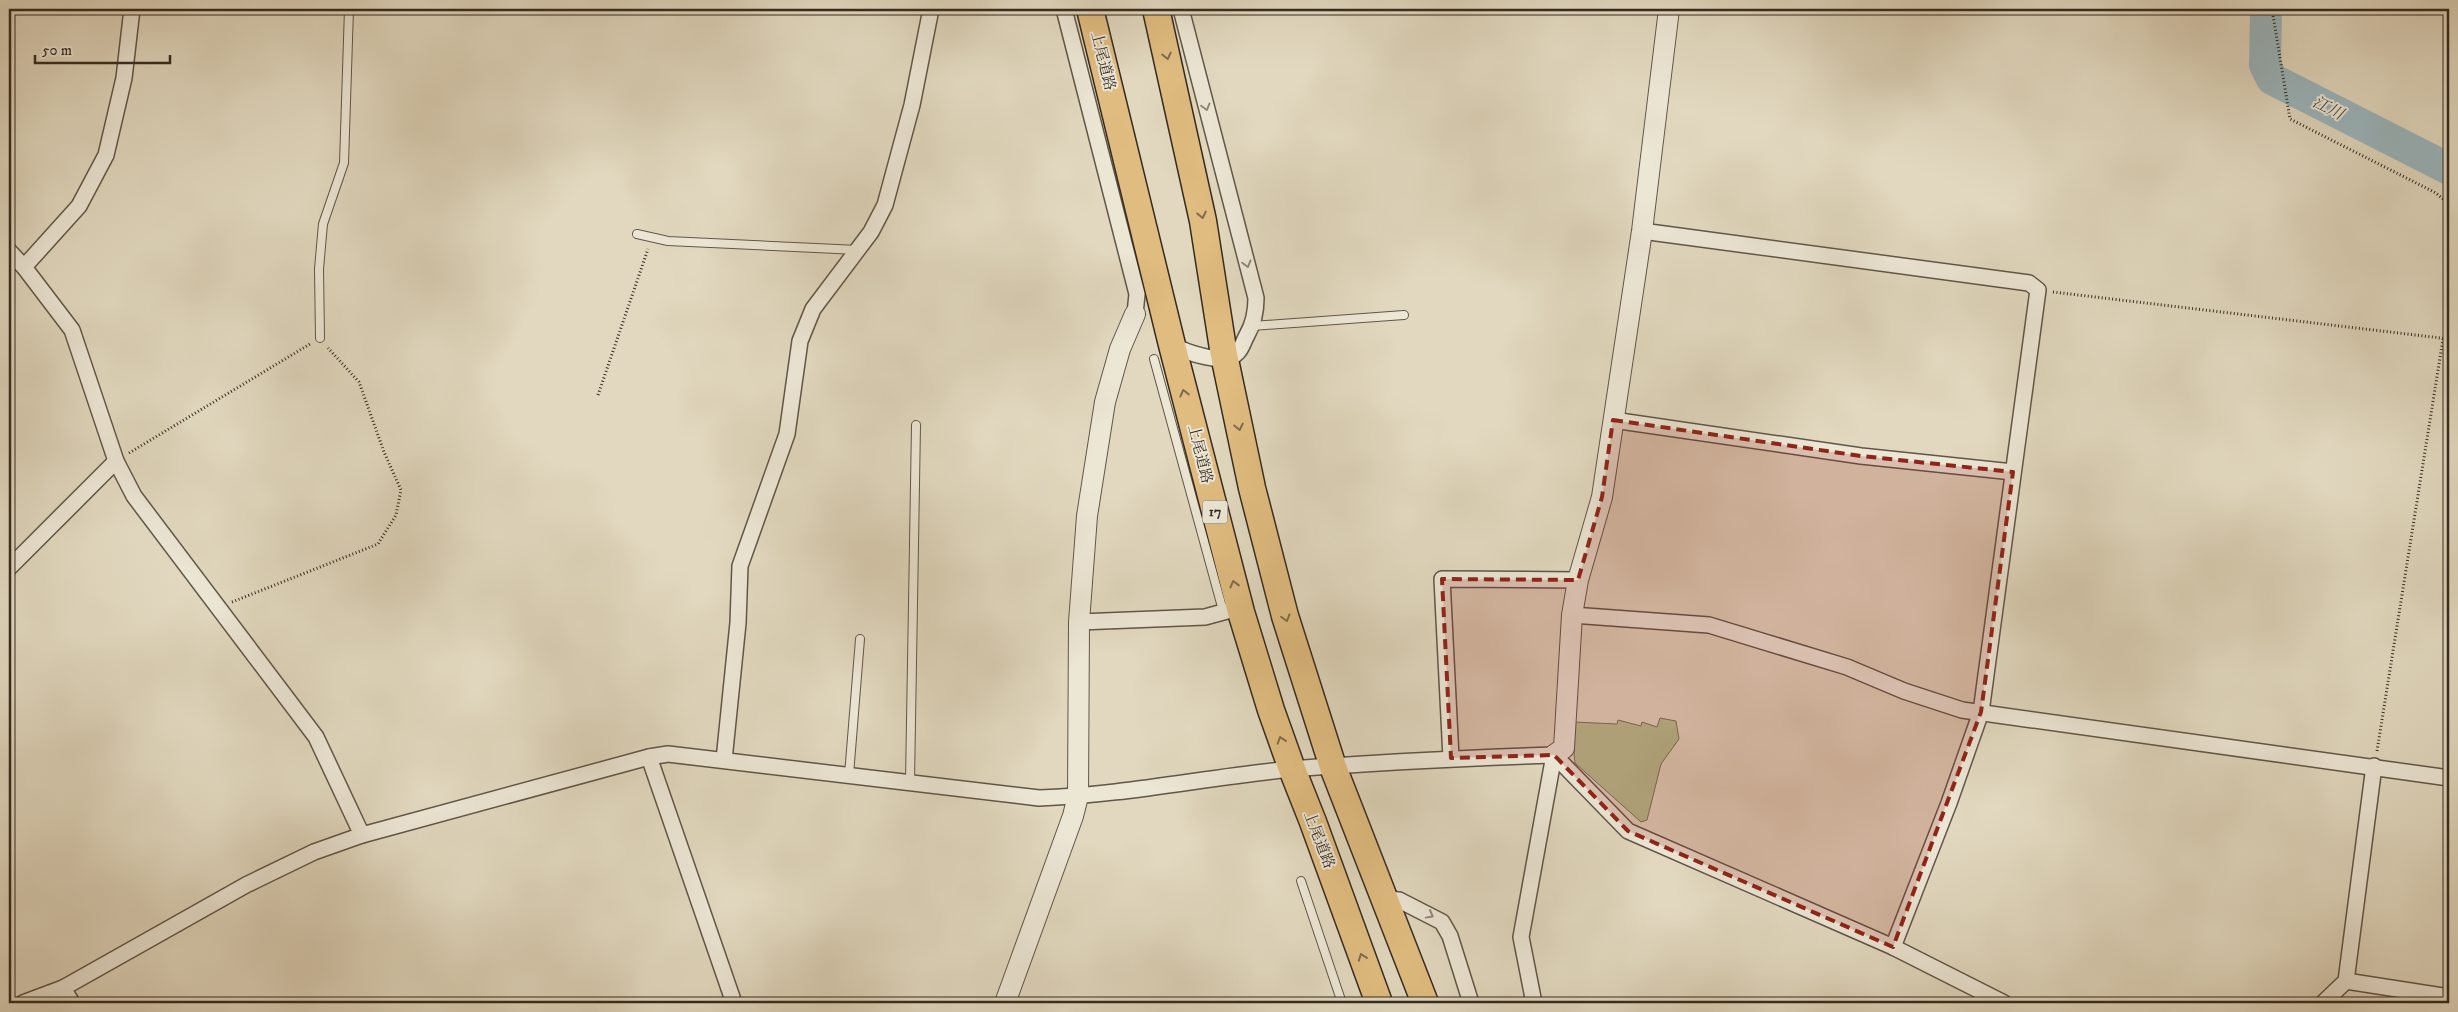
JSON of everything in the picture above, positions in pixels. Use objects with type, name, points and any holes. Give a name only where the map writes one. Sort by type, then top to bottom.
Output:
[{"type":"highway","name":"上尾道路","points":[[1090,9],[1163,352],[1234,612],[1379,1003]]},
{"type":"highway","points":[[1156,9],[1203,221],[1225,358],[1252,488],[1285,616],[1333,767],[1425,1003]]},
{"type":"street","points":[[24,267],[79,206],[106,155],[124,78],[132,9]]},
{"type":"street","points":[[724,760],[738,622],[740,566],[786,434],[800,341],[813,309],[858,250],[884,205],[912,105],[930,9]]},
{"type":"street","points":[[1005,1003],[1073,816],[1078,796],[1078,622],[1088,516],[1105,402],[1120,349],[1135,314],[1137,294],[1064,9]]},
{"type":"street","points":[[1163,352],[1225,358],[1237,353],[1252,326],[1256,312],[1256,298],[1181,9]]},
{"type":"street","points":[[23,1003],[63,988],[246,885],[314,852],[362,835],[649,757],[668,754],[1040,798],[1078,796],[1292,770],[1451,758],[1554,755],[1564,748],[1572,615],[1578,580],[1602,497],[1642,231],[1669,9]]},
{"type":"street","points":[[1642,231],[2030,283],[2038,290],[1981,712],[1949,803],[1893,947]]},
{"type":"street","points":[[9,251],[24,267],[72,330],[116,462],[134,496],[220,607],[316,737],[362,835]]},
{"type":"street","points":[[1613,420],[1861,456],[2013,472]]},
{"type":"street","points":[[9,568],[116,462]]},
{"type":"street","points":[[1451,758],[1442,579],[1578,580]]},
{"type":"street","points":[[1078,622],[1205,617],[1234,612]]},
{"type":"street","points":[[1572,615],[1709,625],[1847,667],[1904,692],[1962,710],[2374,766],[2449,778]]},
{"type":"street","points":[[1554,755],[1628,831],[1893,947],[2004,1003]]},
{"type":"street","points":[[1534,1003],[1521,937],[1554,755]]},
{"type":"street","points":[[649,757],[734,1003]]},
{"type":"street","points":[[2323,1003],[2346,981],[2374,766]]},
{"type":"street","points":[[1385,900],[1399,900],[1442,922],[1450,936],[1471,1003]]},
{"type":"street","points":[[2346,981],[2449,997]]},
{"type":"street","points":[[63,988],[72,1003]]},
{"type":"lane","points":[[320,338],[319,269],[323,224],[344,163],[349,9]]},
{"type":"lane","points":[[637,234],[668,241],[858,250]]},
{"type":"lane","points":[[1252,326],[1404,315]]},
{"type":"lane","points":[[910,782],[916,425]]},
{"type":"lane","points":[[850,775],[860,639]]},
{"type":"lane","points":[[1301,881],[1342,1003]]},
{"type":"path","points":[[2272,9],[2290,119],[2436,193],[2449,204]]},
{"type":"path","points":[[598,395],[652,237]]},
{"type":"path","points":[[2038,290],[2449,340]]},
{"type":"path","points":[[116,462],[320,338],[359,382],[401,490],[396,515],[378,544],[220,607]]},
{"type":"path","points":[[2374,766],[2443,339]]},
{"type":"highlighted area","points":[[1613,420],[1861,456],[2013,472],[1981,712],[1893,947],[1628,831],[1554,755],[1451,758],[1442,579],[1578,580],[1602,497]]},
{"type":"green space","points":[[1660,718],[1676,721],[1679,739],[1661,764],[1647,820],[1641,822],[1575,763],[1575,722],[1617,724],[1618,720],[1641,726],[1642,722],[1657,727]]},
{"type":"waterway","name":"江川","points":[[2266,9],[2265,65],[2272,79],[2449,169]]}]
